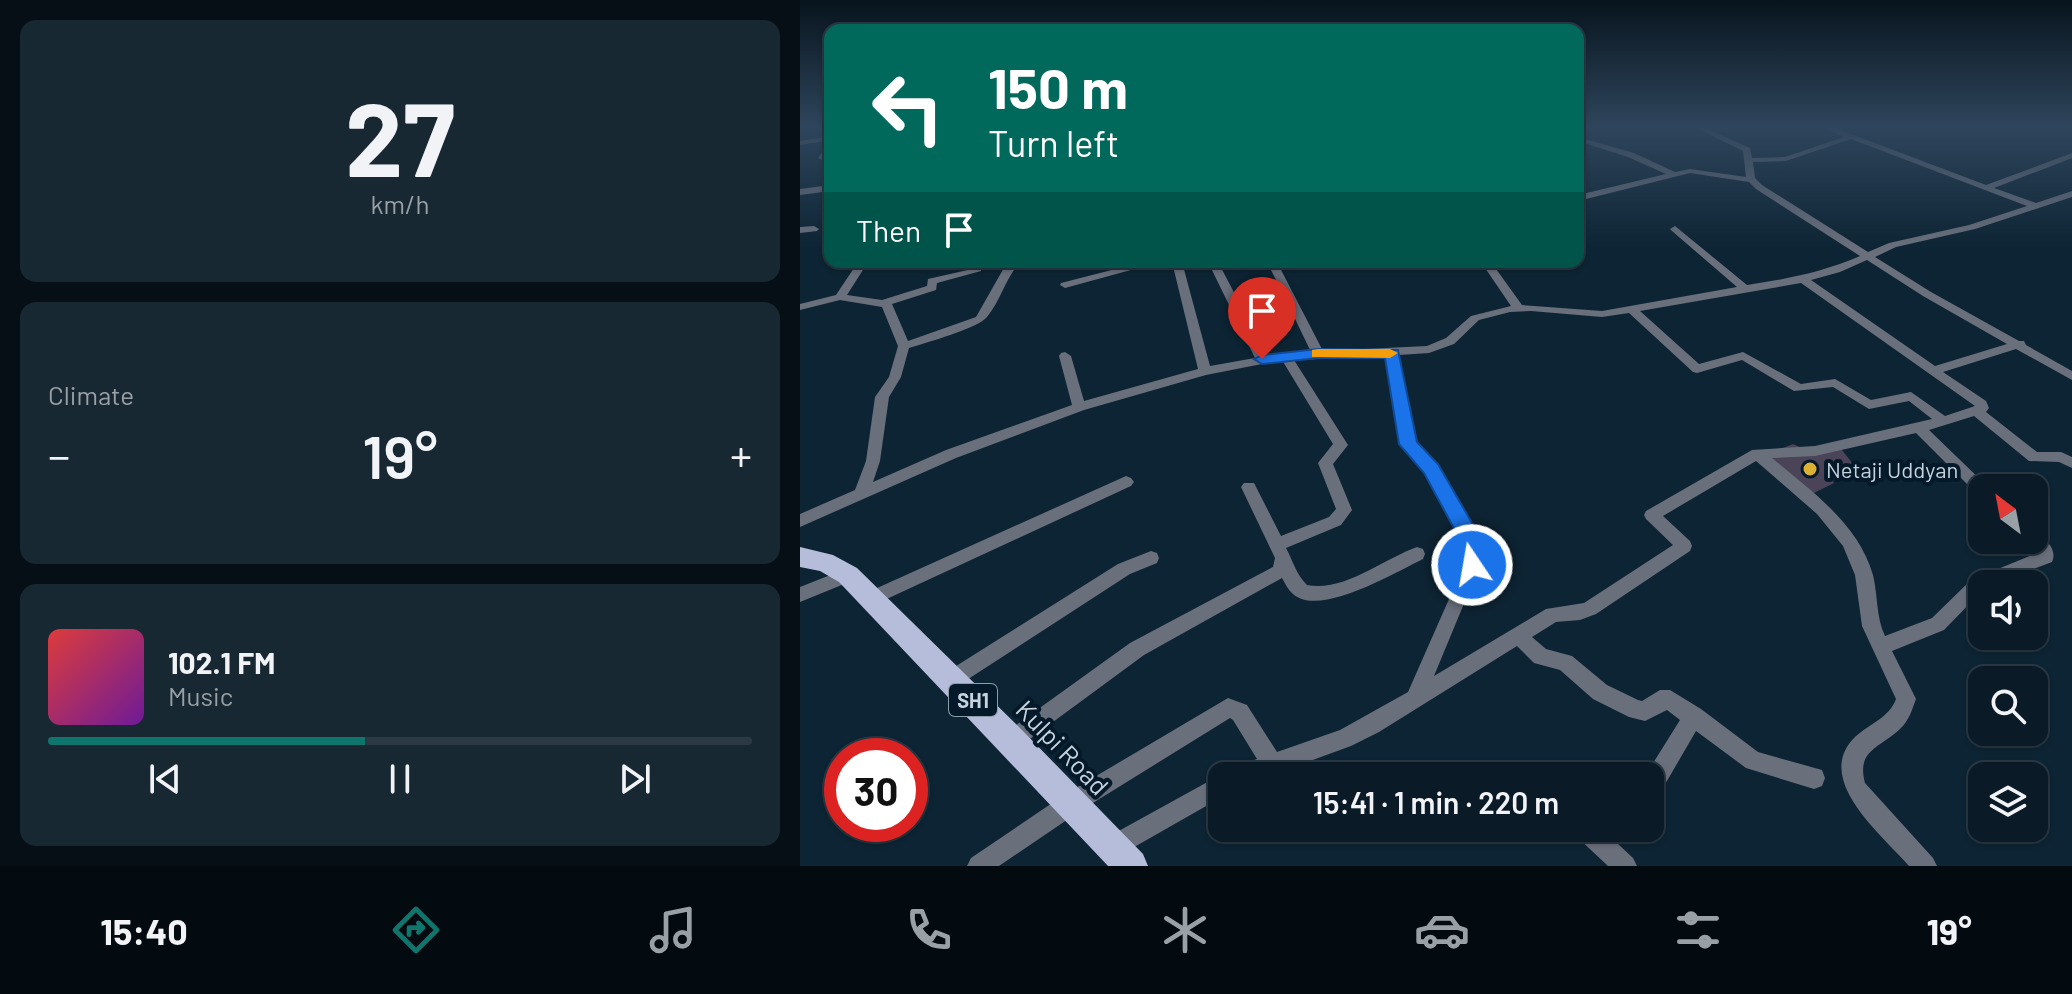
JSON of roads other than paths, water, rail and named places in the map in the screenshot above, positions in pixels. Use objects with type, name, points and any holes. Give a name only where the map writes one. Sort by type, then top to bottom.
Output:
[{"type":"main road","name":"Kulpi Road","points":[[800,557],[825,562],[848,575],[1123,856]]},
{"type":"street","points":[[1660,168],[1672,174]]},
{"type":"street","points":[[1751,168],[1752,180]]},
{"type":"street","points":[[1937,168],[2035,206]]},
{"type":"street","points":[[1988,187],[2037,168]]},
{"type":"street","points":[[1584,196],[1672,174],[1703,171],[1752,180],[1949,307],[2020,344],[2072,376]]},
{"type":"street","points":[[800,192],[824,189]]},
{"type":"street","points":[[800,521],[951,454],[1079,407],[1205,371],[1286,356],[1392,353],[1441,345],[1450,341],[1475,318],[1518,308],[1591,315],[1803,279],[1893,245],[1963,230],[2072,194]]},
{"type":"street","points":[[800,230],[814,229]]},
{"type":"street","points":[[1675,229],[1745,289]]},
{"type":"street","points":[[840,297],[859,268]]},
{"type":"street","points":[[882,304],[932,288],[932,281],[971,268]]},
{"type":"street","points":[[904,346],[980,319],[987,311],[997,282],[1008,268]]},
{"type":"street","points":[[1065,285],[1132,268]]},
{"type":"street","points":[[1179,268],[1205,371]]},
{"type":"street","points":[[1216,268],[1262,359]]},
{"type":"street","points":[[1275,268],[1318,354]]},
{"type":"street","points":[[1490,268],[1518,308]]},
{"type":"street","points":[[1278,762],[1344,739],[1552,615],[1563,611],[1579,614],[1590,609],[1684,546],[1652,515],[1757,454],[1815,451],[1919,428],[1982,408],[1979,402],[1803,279]]},
{"type":"street","points":[[1233,305],[1287,292]]},
{"type":"street","points":[[800,307],[840,297],[882,304],[890,308],[904,346],[895,377],[882,397],[873,461],[862,492]]},
{"type":"street","points":[[1631,309],[1697,369],[1743,356],[1793,386],[1805,388],[1835,383],[1869,405],[1911,396],[1943,421]]},
{"type":"street","points":[[1932,371],[2020,344]]},
{"type":"street","points":[[1392,353],[1409,444],[1431,469],[1475,550],[1472,565],[1415,699]]},
{"type":"street","points":[[1065,356],[1079,407]]},
{"type":"street","points":[[1276,545],[1335,521],[1344,510],[1325,463],[1341,445],[1286,356]]},
{"type":"street","points":[[1976,411],[2037,458],[2061,457],[2072,463]]},
{"type":"street","points":[[1919,428],[1968,476]]},
{"type":"street","points":[[1757,454],[1823,510],[1850,543],[1864,575],[1871,626],[1904,691],[1905,707],[1855,751],[1850,768],[1852,779],[1856,789],[1925,866]]},
{"type":"street","points":[[872,598],[1126,482]]},
{"type":"street","points":[[1249,487],[1284,565],[1298,588],[1313,595],[1352,584],[1417,554]]},
{"type":"street","points":[[1880,647],[1938,624],[1977,585],[2046,557],[2046,554]]},
{"type":"street","points":[[952,679],[1124,569],[1151,558]]},
{"type":"street","points":[[1012,740],[1118,662],[1162,634],[1274,576],[1284,565]]},
{"type":"street","points":[[800,595],[848,575]]},
{"type":"street","points":[[1519,636],[1541,657],[1565,662],[1600,692],[1636,710],[1645,711],[1660,700],[1670,700],[1753,761],[1814,778]]},
{"type":"street","points":[[979,866],[1072,803],[1228,708],[1240,712],[1271,762]]},
{"type":"street","points":[[1664,765],[1694,716]]},
{"type":"street","points":[[1123,856],[1208,795]]},
{"type":"street","points":[[1599,842],[1625,866]]},
{"type":"place","name":"Netaji Uddyan","points":[[1810,469]]}]
